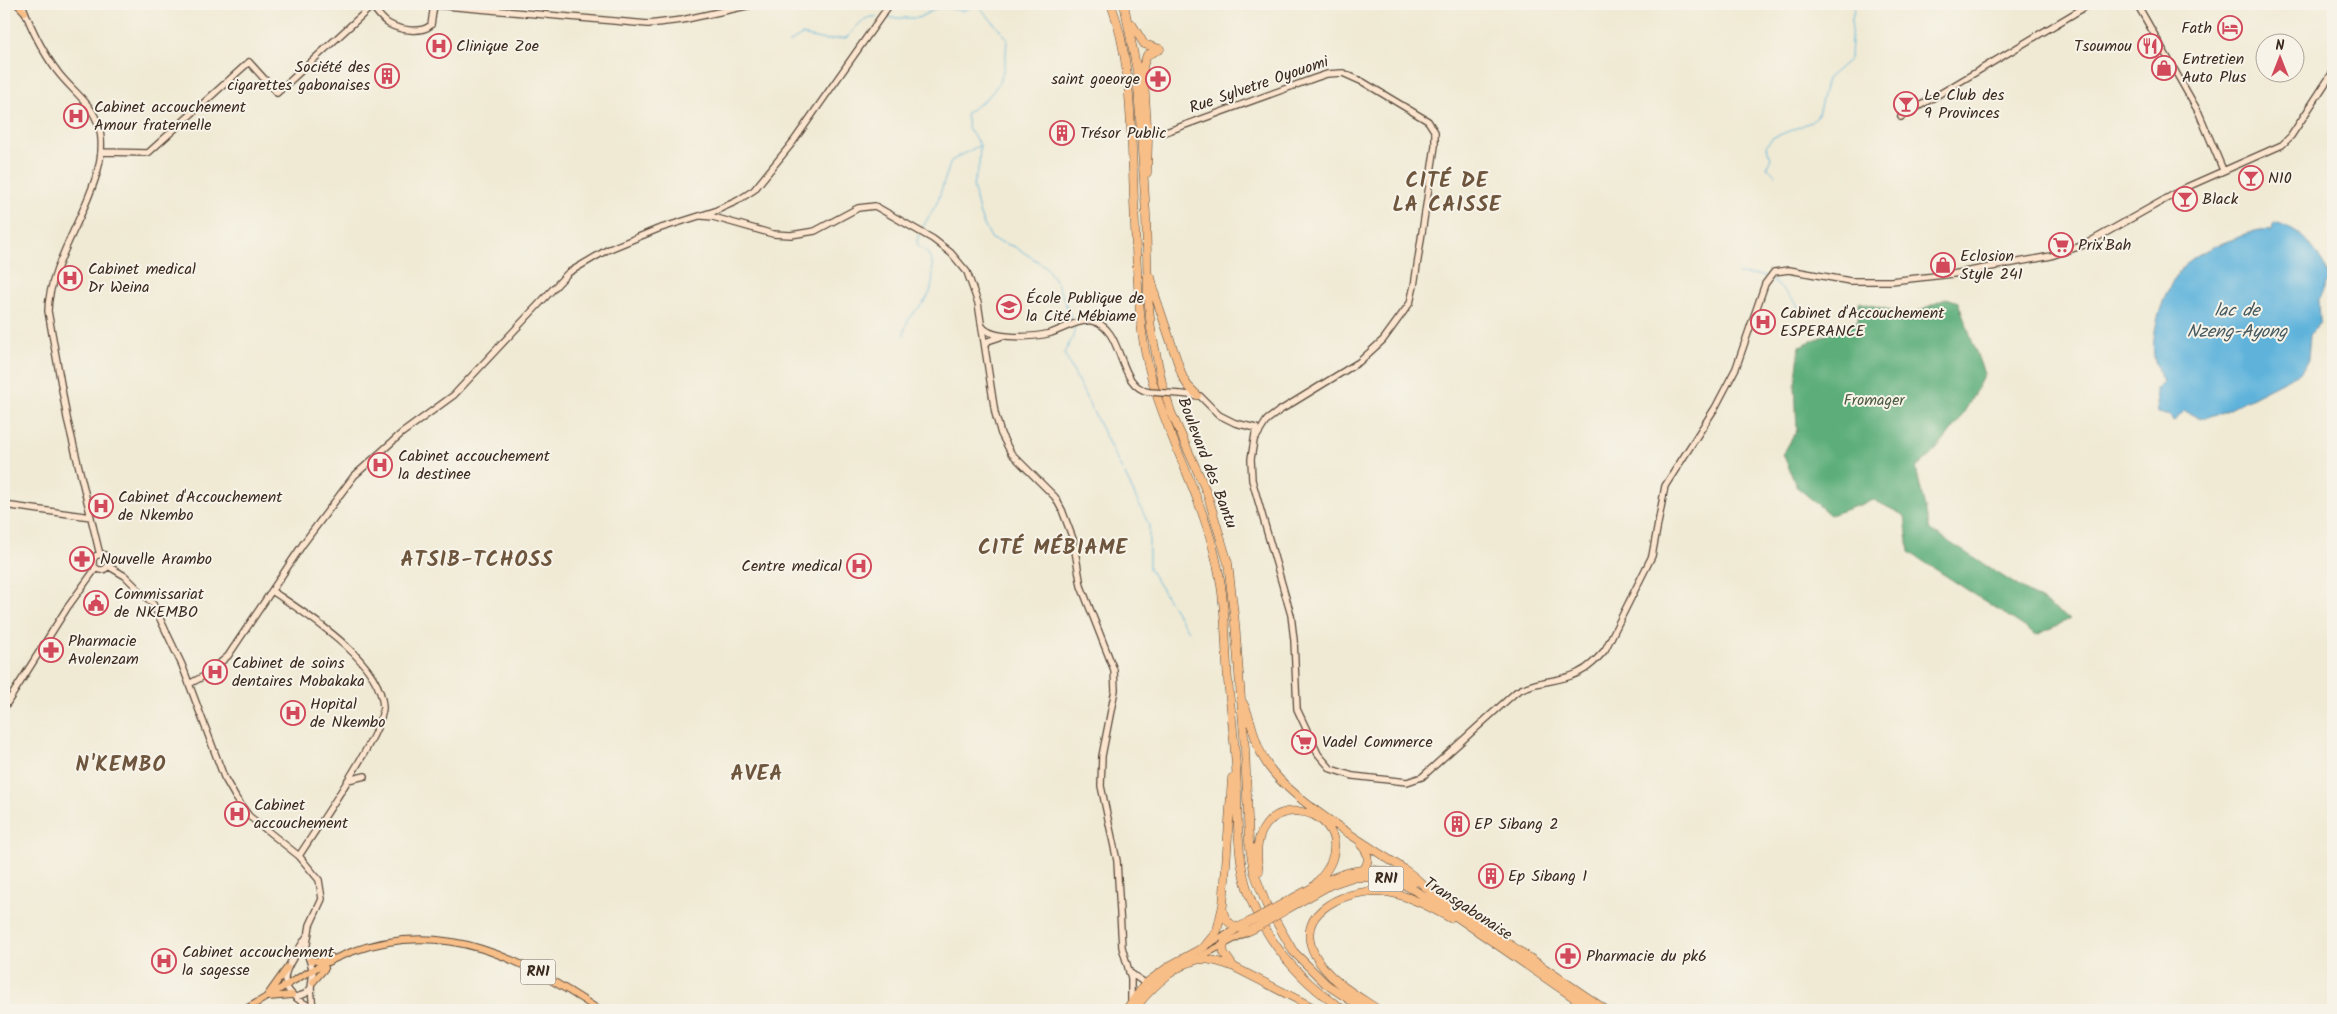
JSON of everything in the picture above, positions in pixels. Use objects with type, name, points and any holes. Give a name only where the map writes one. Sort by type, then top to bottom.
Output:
[{"type":"highway","name":"Boulevard des Bantu","points":[[1111,4],[1123,42],[1128,79],[1137,272],[1143,335],[1154,388],[1197,497],[1217,565],[1223,598],[1234,724],[1238,834],[1244,877],[1252,902],[1265,929],[1288,961],[1304,979],[1344,1010]]},
{"type":"highway","name":"Boulevard des Bantu","points":[[1124,4],[1137,71],[1150,319],[1162,383],[1176,426],[1212,507],[1228,563],[1235,623],[1245,749],[1250,848],[1257,880],[1266,904],[1282,934],[1300,959],[1338,993],[1365,1010]]},
{"type":"highway","points":[[1127,16],[1140,41],[1160,49],[1150,53],[1143,66],[1148,153],[1148,169],[1144,178]]},
{"type":"highway","points":[[1147,248],[1156,298],[1186,383],[1186,390],[1181,394]]},
{"type":"highway","points":[[1186,383],[1197,395]]},
{"type":"highway","points":[[1240,700],[1247,711],[1257,746],[1274,773],[1296,794],[1349,834],[1408,872],[1425,887]]},
{"type":"highway","points":[[1204,946],[1216,931],[1223,905],[1231,806],[1234,724]]},
{"type":"highway","points":[[1266,904],[1258,862],[1257,845],[1266,826],[1282,813],[1295,810],[1309,813],[1322,822],[1331,834],[1333,850],[1331,863],[1313,887]]},
{"type":"highway","points":[[1330,885],[1338,880],[1359,874],[1368,864],[1368,855],[1364,848],[1349,834]]},
{"type":"highway","name":"Transgabonaise","points":[[1288,905],[1313,887],[1339,874],[1364,870],[1395,873],[1425,887],[1606,1010]]},
{"type":"highway","name":"Transgabonaise","points":[[1288,905],[1330,885],[1361,876],[1390,880],[1421,893],[1592,1010]]},
{"type":"highway","points":[[1379,1010],[1336,980],[1316,956],[1312,948],[1311,934],[1316,916],[1321,909],[1347,895],[1384,892],[1410,898],[1460,923],[1468,924]]},
{"type":"highway","points":[[1223,905],[1227,921],[1249,931]]},
{"type":"highway","name":"RN1","points":[[1228,933],[1257,923],[1288,905]]},
{"type":"highway","name":"RN1","points":[[1249,931],[1257,923]]},
{"type":"highway","points":[[1228,933],[1223,944],[1226,957],[1234,967]]},
{"type":"highway","name":"RN1","points":[[1126,1010],[1144,984],[1204,946]]},
{"type":"highway","points":[[1193,960],[1215,962],[1234,967],[1318,1010]]},
{"type":"highway","name":"RN1","points":[[1134,1010],[1150,991],[1172,973],[1193,960]]},
{"type":"main road","points":[[17,4],[25,12]]},
{"type":"main road","name":"RN1","points":[[1193,960],[1249,931]]},
{"type":"main road","name":"RN1","points":[[1204,946],[1228,933]]},
{"type":"main road","name":"RN1","points":[[244,1010],[285,986],[347,954],[380,944],[432,941],[471,946],[494,952],[560,984],[599,1010]]},
{"type":"main road","points":[[309,958],[317,961],[347,954]]},
{"type":"main road","points":[[312,985],[322,970],[347,954]]},
{"type":"main road","points":[[267,997],[286,968]]},
{"type":"main road","points":[[267,997],[294,996]]},
{"type":"street","points":[[22,4],[33,34],[52,64],[94,115],[100,128],[103,152],[95,180],[55,273],[48,304],[67,418],[100,555]]},
{"type":"street","points":[[103,152],[148,153],[249,62],[279,92],[372,6],[390,24],[424,30],[431,25],[434,5],[648,24],[682,20],[756,4]]},
{"type":"street","points":[[189,684],[206,675],[228,656],[303,544],[354,476],[402,433],[454,395],[568,273],[583,262],[620,244],[665,227],[702,216],[743,198],[762,181],[890,4]]},
{"type":"street","points":[[1900,117],[2090,4]]},
{"type":"street","points":[[2137,4],[2199,113],[2223,170]]},
{"type":"street","points":[[985,347],[988,341],[1002,336],[1048,334],[1086,321],[1098,324],[1111,338],[1136,386],[1149,392],[1197,395],[1219,415],[1256,428],[1252,453],[1252,475],[1293,628],[1297,709],[1322,760],[1331,769],[1353,776],[1407,782],[1418,779],[1516,692],[1532,685],[1577,674],[1594,662],[1605,650],[1650,560],[1666,486],[1715,408],[1736,368],[1765,284],[1774,272],[1789,270],[1850,281],[1891,281],[1953,274],[2051,256],[2084,245],[2174,194],[2223,170],[2262,156],[2285,143],[2333,72]]},
{"type":"street","name":"Rue Sylvetre Oyouomi","points":[[1163,133],[1315,78],[1337,73],[1353,76],[1419,115],[1432,125],[1435,132],[1433,168],[1410,303],[1382,340],[1365,357],[1267,420]]},
{"type":"street","points":[[702,216],[773,234],[796,235],[814,231],[852,210],[869,206],[881,208],[924,232],[943,246],[964,268],[976,296],[995,413],[1001,434],[1015,458],[1055,497],[1066,519],[1073,539],[1081,586],[1114,670],[1114,690],[1102,756],[1101,786],[1116,856],[1122,947],[1129,972],[1131,1002]]},
{"type":"street","points":[[723,220],[719,214],[724,207]]},
{"type":"street","points":[[982,326],[987,332],[1002,336]]},
{"type":"street","points":[[1256,437],[1267,420]]},
{"type":"street","points":[[1248,425],[1267,420]]},
{"type":"street","points":[[4,504],[91,517]]},
{"type":"street","points":[[100,555],[107,558],[108,566]]},
{"type":"street","points":[[96,568],[94,559],[100,555]]},
{"type":"street","points":[[96,568],[101,570],[108,566]]},
{"type":"street","points":[[108,566],[120,572],[153,604],[189,684],[224,777],[236,798],[249,816],[299,856],[317,876],[322,890],[320,905],[310,925],[306,950],[313,971],[313,1009]]},
{"type":"street","points":[[4,708],[83,584],[96,568]]},
{"type":"street","points":[[272,592],[304,612],[342,641],[362,664],[378,688],[382,702],[382,714],[373,736],[299,856]]},
{"type":"street","points":[[347,780],[365,776],[357,770],[357,763]]},
{"type":"street","points":[[307,936],[286,968],[285,986],[294,996],[313,1009]]},
{"type":"street","points":[[292,960],[298,956],[309,958]]},
{"type":"street","points":[[1129,972],[1150,991]]},
{"type":"street","points":[[294,996],[305,994],[312,985]]},
{"type":"green space","name":"Fromager","points":[[1947,298],[1958,302],[1984,374],[1956,425],[1928,458],[1916,468],[1930,530],[2070,619],[2037,635],[1909,552],[1905,516],[1874,500],[1830,515],[1797,487],[1783,454],[1797,430],[1795,385],[1800,346],[1858,321],[1859,302],[1910,315]]},
{"type":"water","name":"lac de Nzeng-Ayong","points":[[2274,223],[2302,236],[2320,258],[2330,277],[2319,299],[2320,322],[2310,335],[2308,360],[2301,372],[2223,412],[2201,419],[2185,411],[2173,422],[2170,416],[2158,413],[2156,389],[2163,383],[2155,362],[2154,351],[2154,338],[2160,309],[2172,282],[2179,271],[2197,255],[2252,232],[2271,230]]},
{"type":"waterway","points":[[921,230],[937,203],[951,161],[980,145],[968,128],[966,113],[987,98],[994,90],[1005,64],[1007,38],[977,4]]},
{"type":"waterway","points":[[1776,176],[1767,167],[1771,158],[1766,146],[1772,138],[1811,122],[1818,115],[1827,79],[1850,59],[1852,19],[1855,4]]},
{"type":"waterway","points":[[884,18],[918,18],[937,8],[963,11],[977,5]]},
{"type":"waterway","points":[[789,43],[802,35],[825,40],[846,38],[863,20],[877,17]]},
{"type":"waterway","points":[[980,146],[979,165],[973,185],[984,225],[992,239],[1015,247],[1045,266],[1057,283],[1073,322]]},
{"type":"waterway","points":[[904,335],[911,316],[928,296],[932,281],[932,263],[927,253],[919,247],[917,241],[919,234]]},
{"type":"waterway","points":[[1738,274],[1765,276]]},
{"type":"waterway","points":[[1772,280],[1797,304],[1801,315]]},
{"type":"waterway","points":[[1075,327],[1073,337],[1064,353],[1122,470]]},
{"type":"waterway","points":[[1125,475],[1149,525],[1149,569],[1188,631]]},
{"type":"place","name":"Fath","points":[[2230,28]]},
{"type":"place","name":"Clinique Zoe","points":[[439,46]]},
{"type":"place","name":"Tsoumou","points":[[2150,46]]},
{"type":"place","name":"Entretien Auto Plus","points":[[2164,68]]},
{"type":"place","name":"Société des cigarettes gabonaises","points":[[387,76]]},
{"type":"place","name":"saint goeorge","points":[[1158,79]]},
{"type":"place","name":"Le Club des 9 Provinces","points":[[1906,104]]},
{"type":"place","name":"Cabinet accouchement Amour fraternelle","points":[[76,116]]},
{"type":"place","name":"Trésor Public","points":[[1062,133]]},
{"type":"place","name":"N10","points":[[2251,178]]},
{"type":"place","name":"Black","points":[[2185,199]]},
{"type":"place","name":"Prix'Bah","points":[[2061,245]]},
{"type":"place","name":"Eclosion Style 241","points":[[1943,265]]},
{"type":"place","name":"Cabinet medical Dr Weina","points":[[70,278]]},
{"type":"place","name":"École Publique de la Cité Mébiame","points":[[1009,307]]},
{"type":"place","name":"Cabinet d'Accouchement ESPERANCE","points":[[1763,322]]},
{"type":"place","name":"Cabinet accouchement la destinee","points":[[380,465]]},
{"type":"place","name":"Cabinet d'Accouchement de Nkembo","points":[[101,506]]},
{"type":"place","name":"Nouvelle Arambo","points":[[82,559]]},
{"type":"place","name":"Centre medical","points":[[859,566]]},
{"type":"place","name":"Commissariat de NKEMBO","points":[[96,603]]},
{"type":"place","name":"Pharmacie Avolenzam","points":[[51,650]]},
{"type":"place","name":"Cabinet de soins dentaires Mobakaka","points":[[215,672]]},
{"type":"place","name":"Hopital de Nkembo","points":[[293,713]]},
{"type":"place","name":"Vadel Commerce","points":[[1304,742]]},
{"type":"place","name":"Cabinet accouchement","points":[[237,814]]},
{"type":"place","name":"EP Sibang 2","points":[[1457,824]]},
{"type":"place","name":"Ep Sibang 1","points":[[1491,876]]},
{"type":"place","name":"Pharmacie du pk6","points":[[1568,956]]},
{"type":"place","name":"Cabinet accouchement la sagesse","points":[[164,961]]},
{"type":"district","name":"CITÉ DE LA CAISSE","points":[[1447,193]]},
{"type":"district","name":"CITÉ MÉBIAME","points":[[1053,548]]},
{"type":"district","name":"ATSIB-TCHOSS","points":[[477,560]]},
{"type":"district","name":"N'KEMBO","points":[[121,765]]},
{"type":"district","name":"AVEA","points":[[757,774]]}]
